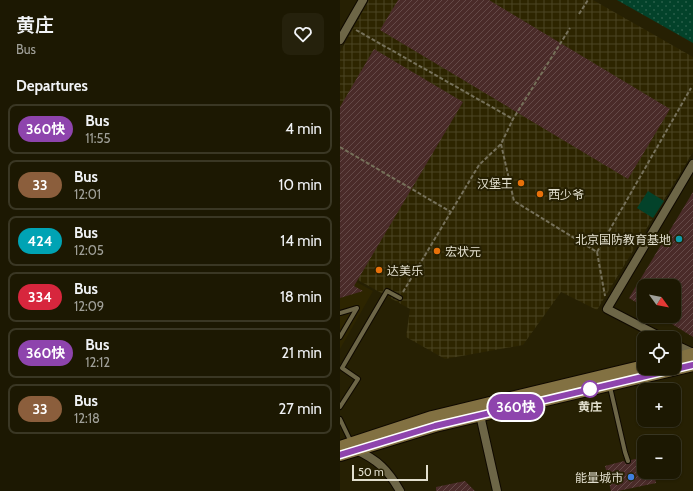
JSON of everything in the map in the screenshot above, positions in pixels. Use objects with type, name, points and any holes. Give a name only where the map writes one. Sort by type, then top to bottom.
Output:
[{"type":"street","points":[[340,40],[363,0]]},
{"type":"street","points":[[649,331],[607,309],[693,164]]},
{"type":"street","points":[[681,348],[693,354]]},
{"type":"street","points":[[681,357],[693,354]]},
{"type":"street","points":[[349,446],[693,365]]},
{"type":"street","points":[[340,455],[349,446],[432,417],[637,368]]},
{"type":"street","points":[[480,415],[497,491]]},
{"type":"street","points":[[349,446],[372,458],[384,467],[400,491]]},
{"type":"lane","points":[[340,407],[358,379],[342,368],[387,291],[400,298]]},
{"type":"lane","points":[[340,313],[357,308],[340,337]]},
{"type":"lane","points":[[610,384],[628,461]]},
{"type":"lane","points":[[340,419],[349,446]]},
{"type":"path","points":[[579,14],[588,0]]},
{"type":"path","points":[[348,25],[513,119]]},
{"type":"path","points":[[400,298],[479,165],[501,144],[513,119],[570,28]]},
{"type":"path","points":[[607,309],[597,252],[691,88]]},
{"type":"path","points":[[501,144],[514,201],[597,252]]},
{"type":"path","points":[[340,147],[451,212]]},
{"type":"shaded area","points":[[369,0],[593,0],[693,57],[693,152],[597,310],[561,292],[523,345],[445,359],[406,337],[410,309],[340,270],[340,52]]},
{"type":"shaded area","points":[[340,273],[373,291],[340,349]]},
{"type":"green space","points":[[617,0],[693,0],[693,43]]},
{"type":"green space","points":[[648,191],[664,201],[653,218],[637,208]]},
{"type":"building","points":[[398,0],[489,0],[670,109],[628,179],[380,30]]},
{"type":"building","points":[[374,49],[463,102],[354,286],[363,291],[340,298],[340,107]]},
{"type":"building","name":"北京国防教育基地","points":[[693,192],[693,337],[670,323],[681,323],[681,279],[640,279]]},
{"type":"building","name":"北京国防教育基地","points":[[637,285],[637,303],[629,298]]},
{"type":"building","name":"能量城市","points":[[637,459],[637,479],[655,479],[656,483],[618,491],[611,491],[605,466],[624,461],[626,464],[629,464],[631,463],[631,460]]},
{"type":"building","points":[[465,481],[475,491],[436,491],[436,487]]},
{"type":"bus line","name":"360快","points":[[340,455],[435,426],[693,365]]},
{"type":"place","name":"汉堡王","points":[[521,183]]},
{"type":"place","name":"西少爷","points":[[540,194]]},
{"type":"place","name":"北京国防教育基地","points":[[679,239]]},
{"type":"place","name":"宏状元","points":[[437,251]]},
{"type":"place","name":"达美乐","points":[[379,270]]},
{"type":"place","name":"黄庄","points":[[590,389]]},
{"type":"place","name":"能量城市","points":[[631,477]]}]
